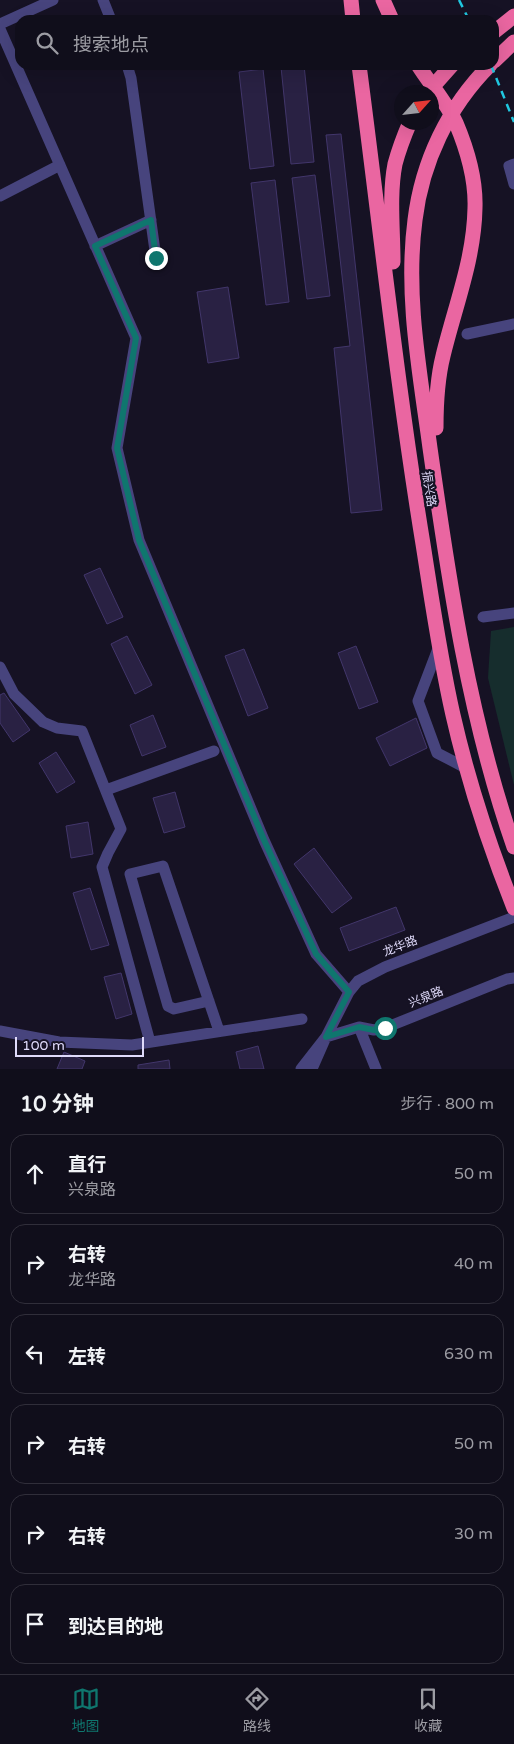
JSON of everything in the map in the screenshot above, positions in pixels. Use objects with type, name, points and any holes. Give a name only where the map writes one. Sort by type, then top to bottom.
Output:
[{"type":"highway","points":[[350,0],[352,15]]},
{"type":"highway","points":[[382,0],[390,15]]},
{"type":"highway","points":[[499,28],[514,16]]},
{"type":"highway","points":[[499,56],[514,42]]},
{"type":"highway","name":"振兴路","points":[[360,70],[414,493],[439,646],[452,714],[466,768],[483,824],[514,908]]},
{"type":"highway","points":[[422,70],[455,121],[466,148],[473,177],[475,206],[473,235],[462,291],[443,356],[438,381],[436,408],[436,490]]},
{"type":"highway","points":[[434,85],[448,70]]},
{"type":"highway","name":"振兴路","points":[[486,70],[462,98],[439,136],[426,168],[415,220],[412,276],[416,329],[436,490],[461,644],[487,764],[514,847]]},
{"type":"highway","points":[[395,349],[392,192],[395,165],[407,130]]},
{"type":"street","points":[[20,15],[53,0]]},
{"type":"street","points":[[103,0],[108,15]]},
{"type":"street","points":[[0,24],[15,17]]},
{"type":"street","points":[[0,29],[15,63]]},
{"type":"street","points":[[18,70],[136,338],[117,448],[139,540],[264,840],[316,954],[349,992]]},
{"type":"street","points":[[129,70],[156,258]]},
{"type":"street","points":[[514,164],[509,166],[514,184]]},
{"type":"street","points":[[0,196],[60,165]]},
{"type":"street","points":[[95,246],[151,220]]},
{"type":"street","points":[[467,334],[514,324]]},
{"type":"street","points":[[483,617],[514,613]]},
{"type":"street","points":[[439,646],[418,701],[438,753],[466,768]]},
{"type":"street","points":[[0,667],[14,694],[43,722],[57,728],[82,731],[106,790],[121,829],[102,867],[150,1042]]},
{"type":"street","points":[[106,790],[214,751]]},
{"type":"street","points":[[209,1001],[174,1009],[168,1006],[130,874],[163,866],[209,1001],[219,1032]]},
{"type":"street","name":"龙华路","points":[[326,1037],[349,992],[358,981],[385,967],[514,917]]},
{"type":"street","name":"兴泉路","points":[[326,1037],[359,1027],[374,1030],[385,1028],[512,977]]},
{"type":"street","points":[[0,1030],[59,1042],[132,1044],[302,1019]]},
{"type":"street","points":[[359,1027],[376,1069]]},
{"type":"street","points":[[300,1069],[326,1037]]},
{"type":"street","points":[[312,1069],[326,1037]]},
{"type":"green space","points":[[514,627],[514,785],[488,678],[491,631]]},
{"type":"building","points":[[263,70],[274,166],[250,169],[239,72]]},
{"type":"building","points":[[281,70],[305,70],[314,162],[291,164]]},
{"type":"building","points":[[341,134],[382,510],[351,513],[334,348],[350,346],[326,135]]},
{"type":"building","points":[[315,175],[330,296],[307,299],[292,178]]},
{"type":"building","points":[[275,180],[289,302],[266,305],[251,183]]},
{"type":"building","points":[[228,287],[239,358],[208,363],[197,292]]},
{"type":"building","points":[[100,568],[123,617],[107,624],[84,575]]},
{"type":"building","points":[[127,636],[152,685],[135,694],[111,644]]},
{"type":"building","points":[[356,646],[378,702],[359,709],[338,653]]},
{"type":"building","points":[[244,649],[268,708],[248,716],[225,656]]},
{"type":"building","points":[[4,693],[30,730],[13,742],[0,723],[0,695]]},
{"type":"building","points":[[153,715],[166,747],[142,756],[130,725]]},
{"type":"building","points":[[416,718],[427,748],[390,766],[376,738]]},
{"type":"building","points":[[56,752],[75,782],[57,793],[39,763]]},
{"type":"building","points":[[175,792],[185,827],[164,833],[153,798]]},
{"type":"building","points":[[88,822],[93,854],[71,858],[66,826]]},
{"type":"building","points":[[314,848],[352,898],[332,913],[294,864]]},
{"type":"building","points":[[90,888],[109,945],[91,950],[73,893]]},
{"type":"building","points":[[396,907],[405,930],[349,951],[340,928]]},
{"type":"building","points":[[121,973],[132,1014],[116,1019],[104,977]]},
{"type":"building","points":[[258,1046],[264,1069],[240,1069],[236,1052]]},
{"type":"building","points":[[64,1052],[85,1061],[82,1069],[57,1069]]},
{"type":"building","points":[[169,1060],[170,1069],[138,1069],[138,1065]]},
{"type":"railway","points":[[459,0],[466,15]]},
{"type":"railway","points":[[493,70],[514,122]]},
{"type":"route","points":[[156,258],[151,220],[95,246],[136,338],[117,448],[139,540],[264,840],[316,954],[349,992],[326,1037],[359,1027],[374,1030],[385,1028]]}]
